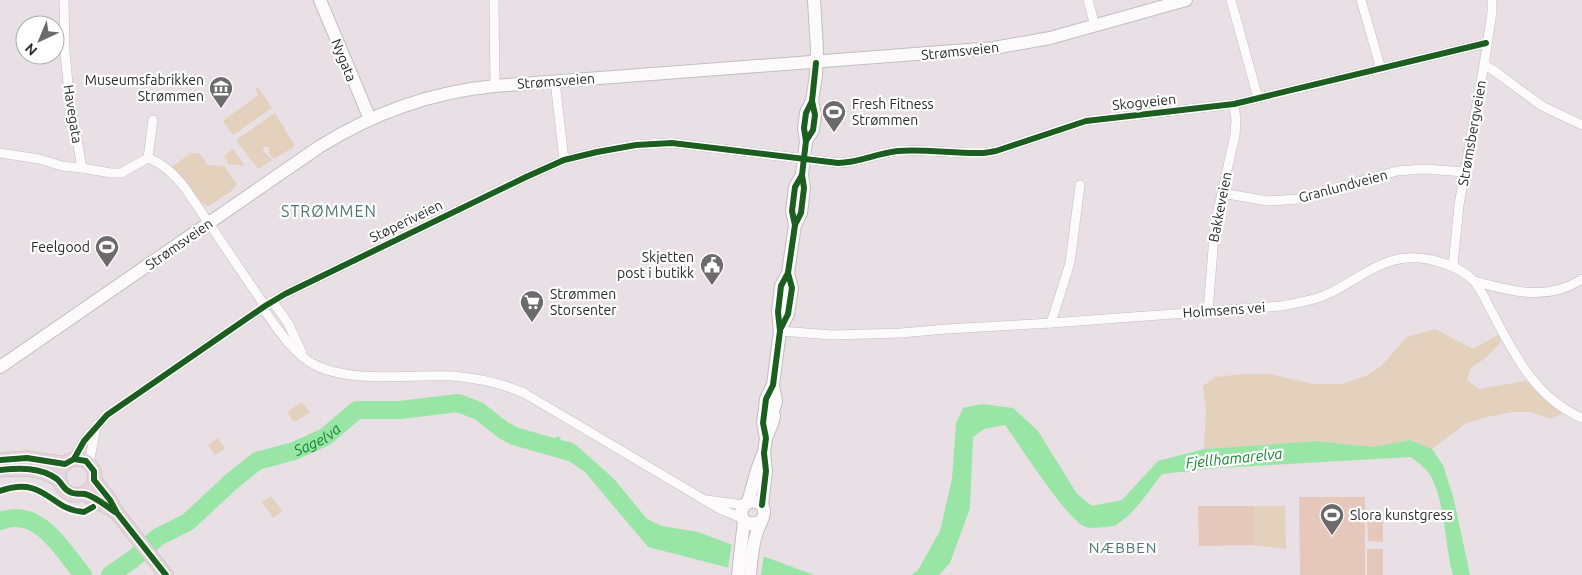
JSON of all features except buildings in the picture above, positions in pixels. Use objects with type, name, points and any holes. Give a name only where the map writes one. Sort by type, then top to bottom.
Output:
[{"type":"main road","name":"Nygata","points":[[320,0],[370,119]]},
{"type":"main road","points":[[748,541],[765,512],[762,505],[766,471],[764,453],[766,438],[772,424],[766,399],[773,384],[780,329],[788,314],[792,288],[788,273],[795,225],[792,211],[795,187],[802,175],[806,141],[804,128],[806,113],[812,101],[816,62],[814,0]]},
{"type":"main road","name":"Strømsveien","points":[[0,367],[319,147],[370,119],[424,98],[459,90],[495,86],[987,49],[1034,42],[1186,0]]},
{"type":"main road","points":[[742,574],[748,541],[744,512],[764,453]]},
{"type":"main road","points":[[0,460],[27,458],[69,462],[80,459],[89,463],[94,471],[94,480],[92,487],[83,493],[76,494],[64,488],[60,481],[37,470],[20,468],[0,470]]},
{"type":"main road","points":[[60,481],[60,472],[69,462]]},
{"type":"main road","points":[[94,480],[121,518],[165,573]]},
{"type":"main road","points":[[83,493],[121,518]]},
{"type":"main road","points":[[744,512],[756,501],[762,505]]},
{"type":"main road","points":[[744,512],[754,525],[760,522]]},
{"type":"street","name":"Havegata","points":[[64,0],[69,94],[82,168]]},
{"type":"street","points":[[494,0],[495,86]]},
{"type":"street","points":[[1088,0],[1095,26]]},
{"type":"street","points":[[1231,0],[1258,98]]},
{"type":"street","points":[[1361,0],[1382,69]]},
{"type":"street","name":"Strømsbergveien","points":[[1453,266],[1459,205],[1484,65],[1492,0]]},
{"type":"street","name":"Skogveien","points":[[804,158],[846,163],[863,160],[881,153],[899,151],[984,153],[1010,147],[1086,121],[1234,104],[1486,43]]},
{"type":"street","points":[[1484,65],[1542,106],[1582,125]]},
{"type":"street","points":[[555,82],[564,160]]},
{"type":"street","name":"Bakkeveien","points":[[1208,311],[1215,224],[1235,134],[1234,104]]},
{"type":"street","points":[[148,158],[154,120]]},
{"type":"street","name":"Støperiveien","points":[[69,462],[84,441],[107,415],[267,305],[481,198],[564,160],[619,148],[672,143],[804,158]]},
{"type":"street","points":[[0,153],[32,158],[62,166],[110,173],[121,173],[148,158]]},
{"type":"street","points":[[148,158],[157,162],[176,176],[267,305],[288,323],[303,355],[318,366],[353,374],[454,376],[508,386],[524,393],[706,500],[744,512]]},
{"type":"street","name":"Granlundveien","points":[[1222,194],[1268,201],[1298,199],[1397,171],[1424,169],[1465,172]]},
{"type":"street","points":[[1051,323],[1070,263],[1080,185]]},
{"type":"street","name":"Holmsens vei","points":[[780,329],[833,335],[901,333],[1281,306],[1312,300],[1332,292],[1382,264],[1397,259],[1422,258],[1453,266],[1474,281],[1514,352],[1534,382],[1550,400],[1568,412],[1582,418]]},
{"type":"street","points":[[1474,281],[1513,292],[1535,294],[1554,292],[1582,279]]},
{"type":"street","points":[[89,463],[96,428]]},
{"type":"shaded area","points":[[258,87],[272,108],[233,135],[223,121],[258,95],[255,89]]},
{"type":"shaded area","points":[[275,113],[295,146],[274,159],[269,153],[269,147],[264,147],[263,152],[272,160],[258,169],[236,140]]},
{"type":"shaded area","points":[[233,149],[245,166],[229,164],[224,156]]},
{"type":"shaded area","points":[[191,153],[199,153],[208,165],[224,166],[237,184],[231,191],[209,206],[198,199],[184,179],[172,167]]},
{"type":"shaded area","points":[[1435,329],[1473,349],[1501,333],[1500,343],[1487,357],[1471,368],[1467,380],[1479,389],[1525,381],[1572,408],[1551,419],[1530,412],[1513,412],[1487,417],[1465,424],[1432,449],[1410,440],[1373,447],[1316,441],[1204,449],[1206,413],[1203,386],[1215,377],[1270,374],[1313,384],[1341,384],[1366,376],[1381,366],[1407,337]]},
{"type":"shaded area","points":[[302,402],[310,412],[293,421],[287,412]]},
{"type":"shaded area","points":[[218,438],[225,448],[215,455],[208,445]]},
{"type":"shaded area","points":[[271,496],[282,511],[273,518],[262,502]]},
{"type":"shaded area","name":"Slora kunstgress","points":[[1299,497],[1365,497],[1365,575],[1300,575]]},
{"type":"shaded area","points":[[1198,506],[1253,506],[1253,545],[1199,546]]},
{"type":"shaded area","points":[[1253,506],[1285,506],[1286,549],[1253,545]]},
{"type":"shaded area","points":[[1367,516],[1383,516],[1383,542],[1368,541]]},
{"type":"shaded area","points":[[1367,549],[1383,549],[1383,575],[1367,575]]},
{"type":"water","name":"Fjellhamarelva","points":[[982,404],[1013,408],[1038,431],[1077,494],[1092,506],[1122,500],[1158,461],[1204,449],[1316,441],[1373,447],[1410,440],[1432,449],[1443,465],[1454,500],[1470,575],[1453,575],[1440,500],[1436,488],[1429,473],[1411,457],[1218,468],[1162,474],[1141,502],[1123,520],[1114,526],[1088,528],[1078,522],[1067,511],[1005,425],[984,429],[973,437],[970,508],[950,563],[939,575],[911,575],[918,570],[940,531],[952,479],[956,423],[963,408]]},
{"type":"water","points":[[557,436],[576,445],[614,479],[647,519],[662,526],[698,532],[814,575],[757,575],[648,547],[585,472],[547,446]]},
{"type":"pier","points":[[561,436],[569,439],[565,461],[557,456]]},
{"type":"pier","points":[[732,541],[764,553],[761,575],[750,575],[728,569]]},
{"type":"waterway","name":"Sagelva","points":[[110,575],[133,559],[158,537],[188,522],[232,481],[257,461],[294,451],[325,437],[357,410],[400,410],[458,403],[479,411],[503,430],[514,436],[570,452]]},
{"type":"waterway","name":"Sagelva","points":[[0,521],[14,518],[38,525],[58,543],[83,575]]},
{"type":"cycle path","points":[[74,459],[84,441],[107,415],[265,306],[285,294],[564,160],[636,145],[672,143],[838,163],[898,151],[984,153],[996,151],[1086,121],[1234,104],[1486,43]]},
{"type":"cycle path","points":[[806,141],[813,130],[815,115],[812,101],[816,63]]},
{"type":"cycle path","points":[[795,225],[801,213],[804,188],[802,175],[806,141],[804,128],[806,113],[812,101]]},
{"type":"cycle path","points":[[781,328],[788,314],[792,288],[788,273],[795,225],[792,211],[795,187],[802,175]]},
{"type":"cycle path","points":[[762,505],[766,471],[764,453],[766,438],[763,423],[766,399],[773,385],[780,331],[778,312],[781,286],[788,273]]},
{"type":"cycle path","points":[[0,460],[27,458],[65,464],[74,459],[86,461],[94,471],[94,480],[110,500],[117,513],[166,575]]},
{"type":"cycle path","points":[[0,470],[22,469],[44,472],[57,479],[68,491],[89,495],[115,512]]},
{"type":"cycle path","points":[[0,491],[15,487],[28,487],[38,490],[72,510],[84,512],[93,507]]},
{"type":"place","name":"Museumsfabrikken Strømmen","points":[[221,109]]},
{"type":"place","name":"Fresh Fitness Strømmen","points":[[834,133]]},
{"type":"place","name":"Feelgood","points":[[107,268]]},
{"type":"place","name":"Skjetten post i butikk","points":[[712,286]]},
{"type":"place","name":"Strømmen Storsenter","points":[[532,323]]},
{"type":"place","name":"Slora kunstgress","points":[[1332,536]]},
{"type":"district","name":"STRØMMEN","points":[[329,211]]},
{"type":"district","name":"NÆBBEN","points":[[1123,547]]}]
